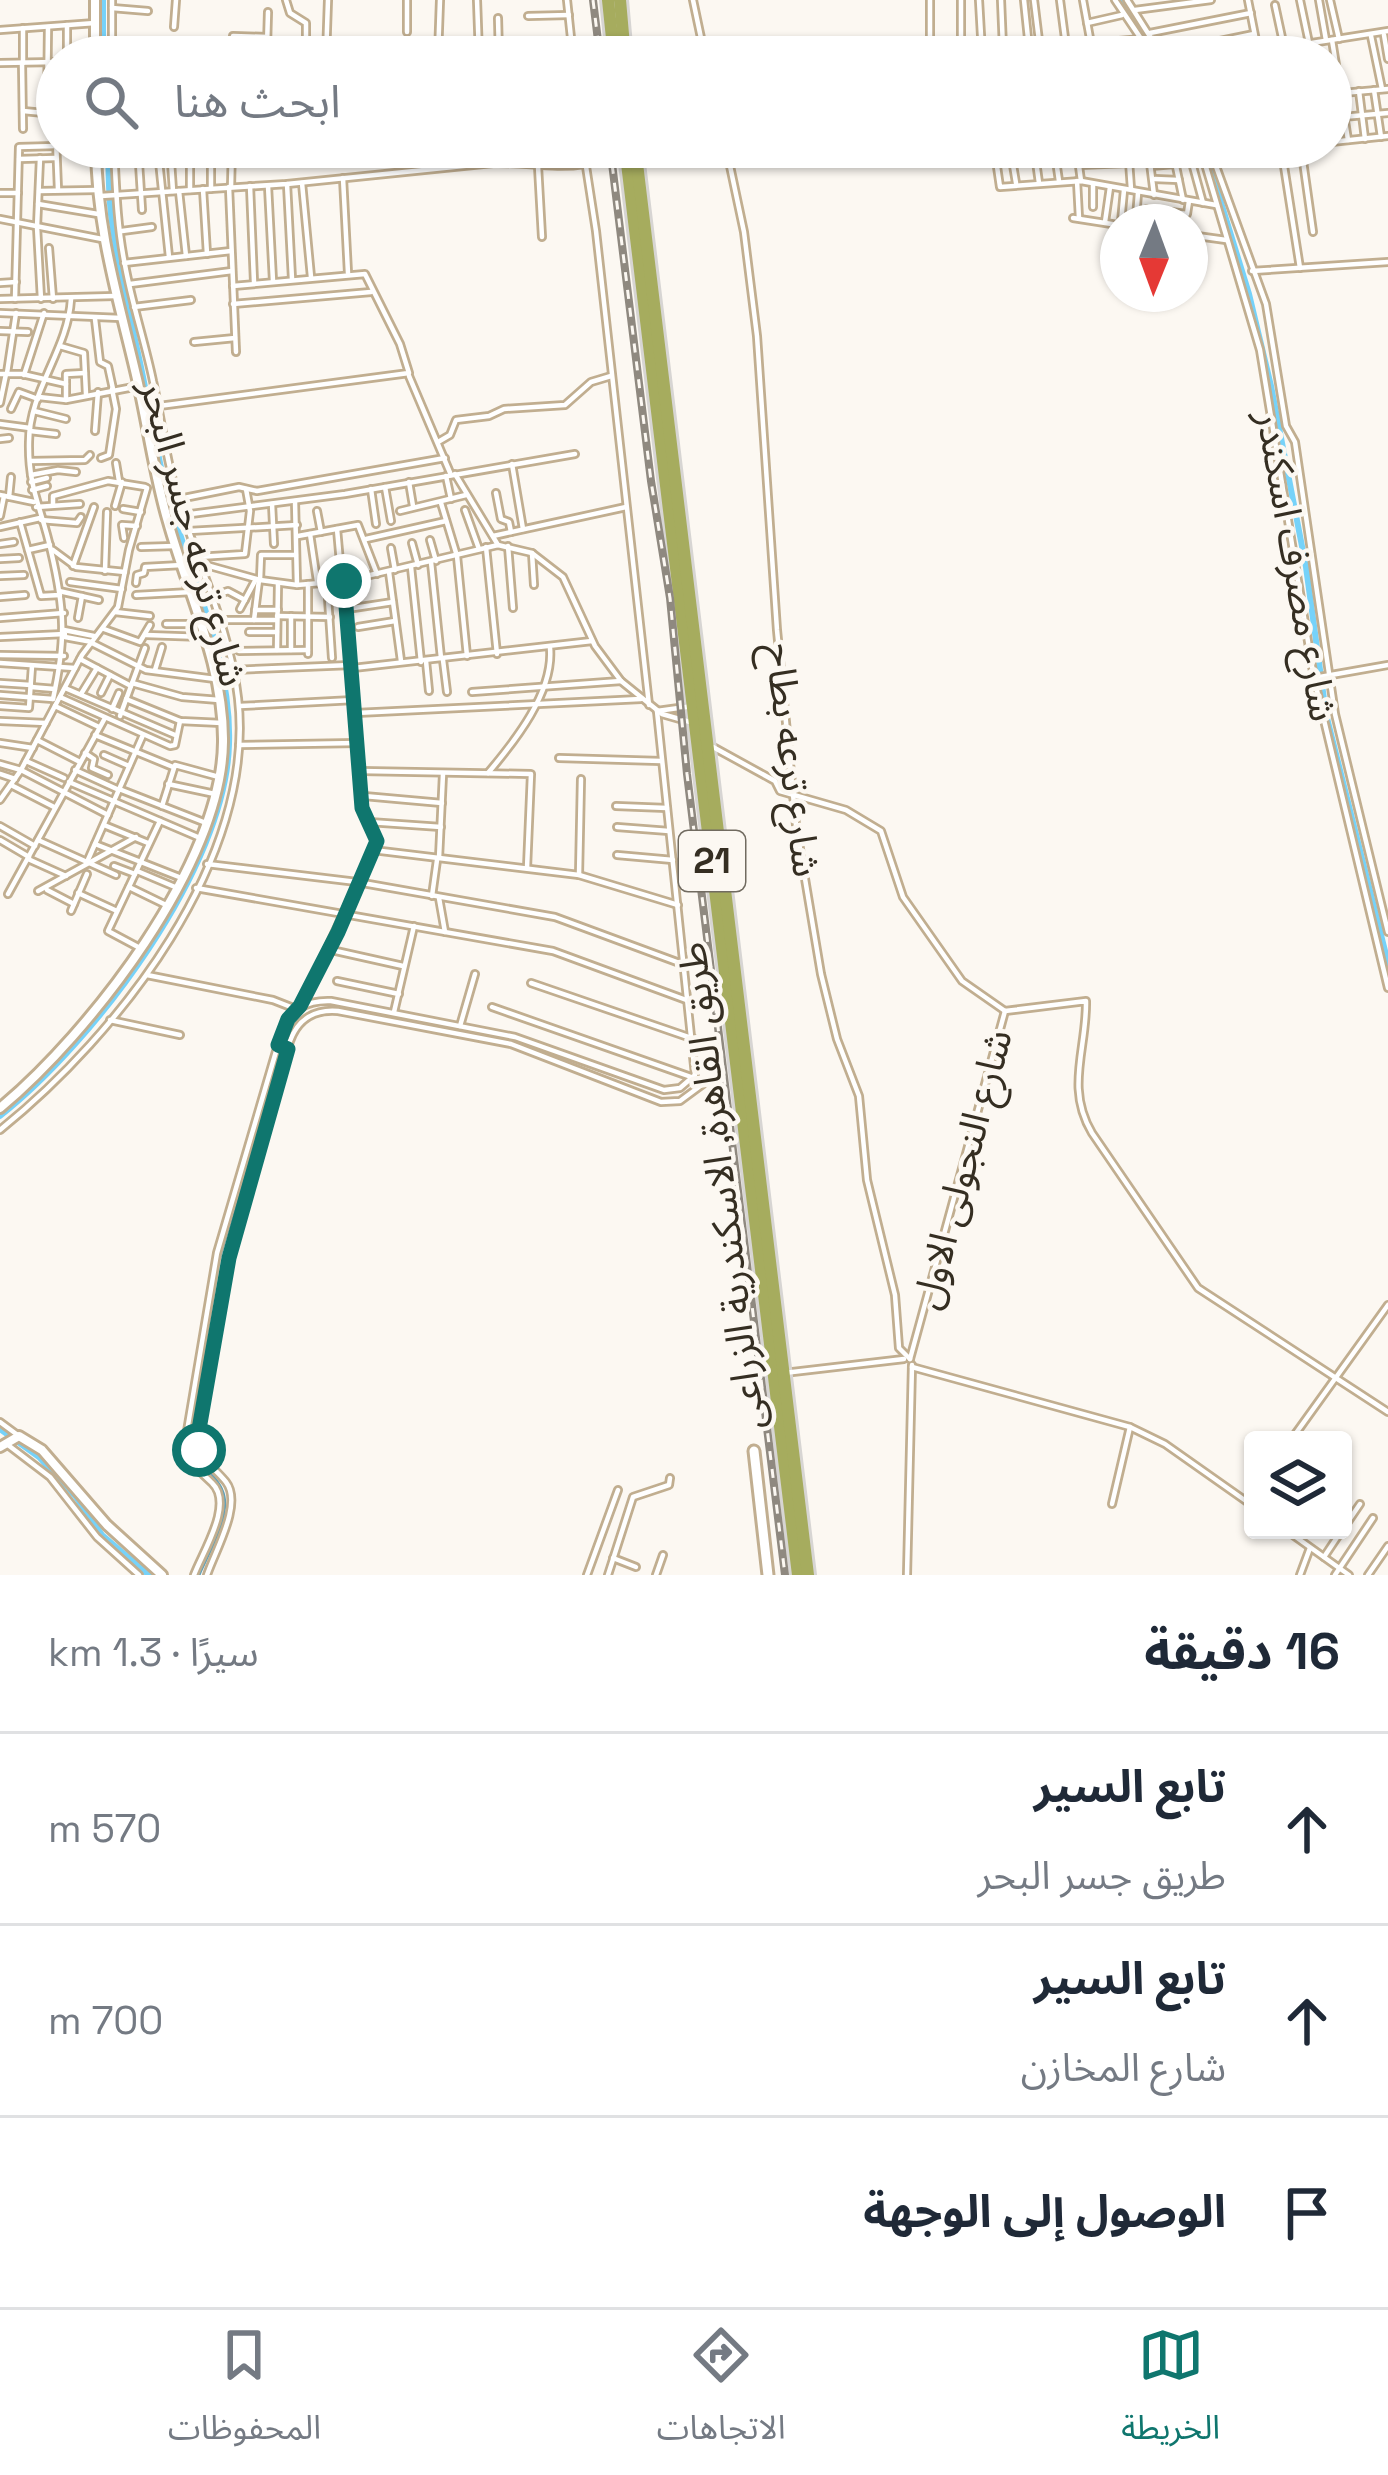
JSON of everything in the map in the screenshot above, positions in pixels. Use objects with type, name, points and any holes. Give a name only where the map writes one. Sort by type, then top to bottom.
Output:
[{"type":"highway","points":[[608,0],[612,36]]},
{"type":"highway","points":[[620,0],[623,36]]},
{"type":"highway","name":"طريق القاهرة, الاسكندرية الزراعى","points":[[628,168],[798,1575]]},
{"type":"highway","name":"طريق القاهرة, الاسكندرية الزراعى","points":[[638,168],[808,1575]]},
{"type":"main road","points":[[754,1451],[768,1575]]},
{"type":"street","points":[[95,0],[95,36]]},
{"type":"street","points":[[174,27],[176,0]]},
{"type":"street","points":[[286,0],[290,13],[306,23],[306,36]]},
{"type":"street","points":[[327,36],[328,0]]},
{"type":"street","points":[[406,0],[407,32]]},
{"type":"street","points":[[439,36],[440,0]]},
{"type":"street","points":[[475,36],[477,0]]},
{"type":"street","points":[[567,0],[571,36]]},
{"type":"street","points":[[693,0],[701,36]]},
{"type":"street","points":[[930,0],[932,36]]},
{"type":"street","points":[[961,0],[961,36]]},
{"type":"street","points":[[979,0],[981,36]]},
{"type":"street","points":[[1000,0],[1002,36]]},
{"type":"street","points":[[1024,0],[1024,36]]},
{"type":"street","points":[[1034,0],[1038,36]]},
{"type":"street","points":[[1060,0],[1062,36]]},
{"type":"street","points":[[1083,0],[1089,36]]},
{"type":"street","points":[[1115,0],[1140,36]]},
{"type":"street","points":[[1127,0],[1151,36],[1251,13]]},
{"type":"street","points":[[1135,10],[1211,0]]},
{"type":"street","points":[[1245,36],[1254,34],[1248,0]]},
{"type":"street","points":[[1300,0],[1305,36]]},
{"type":"street","points":[[1319,0],[1331,36]]},
{"type":"street","points":[[1330,0],[1332,36]]},
{"type":"street","points":[[112,36],[112,4],[148,11]]},
{"type":"street","points":[[1275,5],[1279,36]]},
{"type":"street","points":[[267,36],[268,11]]},
{"type":"street","points":[[1087,23],[1125,14]]},
{"type":"street","points":[[528,16],[569,15]]},
{"type":"street","points":[[1231,17],[1234,27]]},
{"type":"street","points":[[496,36],[498,18]]},
{"type":"street","points":[[0,30],[95,23]]},
{"type":"street","points":[[67,25],[67,36]]},
{"type":"street","points":[[48,27],[48,36]]},
{"type":"street","points":[[23,28],[23,129]]},
{"type":"street","points":[[1352,37],[1386,32],[1388,59]]},
{"type":"street","points":[[1352,140],[1385,137],[1378,114],[1381,89],[1371,34]]},
{"type":"street","points":[[0,53],[1,63],[36,62]]},
{"type":"street","points":[[1352,92],[1381,89]]},
{"type":"street","points":[[1359,91],[1365,139]]},
{"type":"street","points":[[23,111],[36,112]]},
{"type":"street","points":[[1352,116],[1388,113]]},
{"type":"street","points":[[15,298],[19,147],[36,144]]},
{"type":"street","points":[[19,159],[36,158]]},
{"type":"street","points":[[40,168],[41,299]]},
{"type":"street","points":[[57,168],[58,190]]},
{"type":"street","name":"شارع ترعه جسر البحر","points":[[0,1108],[55,1057],[142,949],[200,838],[219,777],[222,723],[215,679],[175,546],[115,296],[102,239],[97,168]]},
{"type":"street","name":"شارع ترعه جسر البحر","points":[[0,1130],[70,1068],[147,975],[207,864],[232,801],[239,746],[239,706],[232,670],[172,485],[159,406],[128,285],[114,168]]},
{"type":"street","points":[[142,209],[139,170],[147,168]]},
{"type":"street","points":[[159,168],[169,257]]},
{"type":"street","points":[[173,168],[186,256]]},
{"type":"street","points":[[190,168],[190,190]]},
{"type":"street","points":[[207,254],[209,168]]},
{"type":"street","points":[[231,168],[236,352]]},
{"type":"street","points":[[39,190],[160,192],[458,168]]},
{"type":"street","points":[[538,168],[542,237]]},
{"type":"street","points":[[586,168],[649,705]]},
{"type":"street","name":"شارع ترعه بطاح","points":[[730,168],[757,336],[776,629],[821,974],[837,1040],[860,1096],[867,1180],[895,1295],[899,1348],[911,1363]]},
{"type":"street","points":[[997,168],[1000,187],[1079,182],[1216,205]]},
{"type":"street","points":[[1013,168],[1016,185]]},
{"type":"street","points":[[1037,168],[1039,183]]},
{"type":"street","points":[[1057,168],[1059,181]]},
{"type":"street","points":[[1079,168],[1076,218],[1100,222]]},
{"type":"street","points":[[1129,168],[1133,204]]},
{"type":"street","points":[[1150,168],[1154,195]]},
{"type":"street","points":[[1176,168],[1186,204]]},
{"type":"street","points":[[1193,168],[1203,203]]},
{"type":"street","name":"شارع مصرف اسكندر","points":[[1206,168],[1260,350],[1314,678],[1388,988]]},
{"type":"street","name":"شارع مصرف اسكندر","points":[[1216,168],[1271,323],[1286,426],[1295,442],[1335,714],[1388,932]]},
{"type":"street","points":[[1280,168],[1300,268]]},
{"type":"street","points":[[1303,168],[1313,232]]},
{"type":"street","points":[[344,178],[348,273]]},
{"type":"street","points":[[1152,178],[1179,179]]},
{"type":"street","points":[[302,183],[311,277]]},
{"type":"street","points":[[287,184],[292,279]]},
{"type":"street","points":[[1093,207],[1094,184]]},
{"type":"street","points":[[268,185],[273,281]]},
{"type":"street","points":[[250,186],[254,284]]},
{"type":"street","points":[[1108,204],[1110,187]]},
{"type":"street","points":[[1126,204],[1131,191]]},
{"type":"street","points":[[0,193],[18,193]]},
{"type":"street","points":[[38,204],[99,214]]},
{"type":"street","points":[[0,219],[102,239]]},
{"type":"street","points":[[119,231],[152,227]]},
{"type":"street","points":[[1208,238],[1226,240]]},
{"type":"street","points":[[49,248],[52,299]]},
{"type":"street","points":[[124,263],[231,251]]},
{"type":"street","points":[[1235,269],[1388,262]]},
{"type":"street","points":[[128,285],[232,272]]},
{"type":"street","points":[[232,286],[357,272],[367,275],[400,344],[408,375],[451,475],[498,544]]},
{"type":"street","points":[[0,283],[16,282]]},
{"type":"street","points":[[233,304],[374,292]]},
{"type":"street","points":[[0,298],[115,296]]},
{"type":"street","points":[[57,700],[64,613],[50,546],[35,504],[30,429],[70,316],[70,299]]},
{"type":"street","points":[[134,307],[190,300]]},
{"type":"street","points":[[0,313],[121,318]]},
{"type":"street","points":[[0,403],[16,313]]},
{"type":"street","points":[[25,375],[44,313]]},
{"type":"street","points":[[95,319],[101,364],[111,366],[116,414],[109,454],[101,458]]},
{"type":"street","points":[[0,331],[28,332]]},
{"type":"street","points":[[194,342],[235,338]]},
{"type":"street","points":[[60,346],[82,352],[86,396]]},
{"type":"street","points":[[66,400],[67,373],[85,373]]},
{"type":"street","points":[[4,374],[66,384]]},
{"type":"street","points":[[159,406],[408,375]]},
{"type":"street","points":[[438,442],[450,435],[456,419],[489,416],[504,409],[566,405],[590,382],[612,376]]},
{"type":"street","points":[[11,409],[19,392],[66,400],[139,386]]},
{"type":"street","points":[[95,431],[98,392]]},
{"type":"street","points":[[14,401],[22,404]]},
{"type":"street","points":[[34,411],[66,419]]},
{"type":"street","points":[[0,424],[56,434]]},
{"type":"street","points":[[0,439],[9,438]]},
{"type":"street","points":[[183,514],[295,501],[575,454]]},
{"type":"street","points":[[30,460],[85,460],[90,455]]},
{"type":"street","points":[[178,500],[445,458]]},
{"type":"street","points":[[115,506],[121,482],[116,463]]},
{"type":"street","points":[[512,464],[523,529]]},
{"type":"street","points":[[31,482],[76,472]]},
{"type":"street","points":[[451,475],[451,500]]},
{"type":"street","points":[[0,515],[11,477]]},
{"type":"street","points":[[31,482],[47,482]]},
{"type":"street","points":[[53,505],[53,496],[83,482],[147,488],[172,485]]},
{"type":"street","points":[[409,482],[413,508]]},
{"type":"street","points":[[385,487],[391,521]]},
{"type":"street","points":[[0,800],[80,659],[116,612],[147,488]]},
{"type":"street","points":[[198,560],[246,552],[246,489]]},
{"type":"street","points":[[371,489],[376,524]]},
{"type":"street","points":[[496,493],[502,520],[509,522],[511,532]]},
{"type":"street","points":[[400,512],[466,494]]},
{"type":"street","points":[[4,496],[35,504],[80,504]]},
{"type":"street","points":[[295,501],[297,585]]},
{"type":"street","points":[[441,502],[458,556],[467,657]]},
{"type":"street","points":[[272,504],[274,544]]},
{"type":"street","points":[[73,566],[94,507]]},
{"type":"street","points":[[493,536],[626,507]]},
{"type":"street","points":[[123,509],[141,512]]},
{"type":"street","points":[[465,510],[482,548],[497,655]]},
{"type":"street","points":[[317,511],[321,532]]},
{"type":"street","points":[[105,571],[106,512]]},
{"type":"street","points":[[0,527],[40,519],[76,523],[81,517]]},
{"type":"street","points":[[366,539],[446,521]]},
{"type":"street","points":[[20,522],[41,596],[59,593],[99,600]]},
{"type":"street","points":[[124,538],[123,524],[137,526]]},
{"type":"street","points":[[189,532],[297,525]]},
{"type":"street","points":[[298,536],[361,526],[377,574]]},
{"type":"street","points":[[194,1575],[221,1501],[217,1487],[188,1459],[184,1443],[215,1262],[278,1045],[374,850],[376,836],[366,822],[361,796],[338,529]]},
{"type":"street","points":[[76,534],[93,550]]},
{"type":"street","points":[[310,534],[317,584]]},
{"type":"street","points":[[430,540],[447,692]]},
{"type":"street","points":[[0,544],[14,542]]},
{"type":"street","points":[[412,543],[429,691]]},
{"type":"street","points":[[198,560],[258,580],[297,585],[344,581],[498,544],[532,553],[563,577],[592,641],[621,681],[657,711],[694,722]]},
{"type":"street","points":[[28,550],[50,546]]},
{"type":"street","points":[[50,546],[73,566],[125,572]]},
{"type":"street","points":[[141,547],[175,546]]},
{"type":"street","points":[[508,546],[513,608]]},
{"type":"street","points":[[391,548],[401,664]]},
{"type":"street","points":[[532,553],[534,585]]},
{"type":"street","points":[[254,620],[261,555],[298,554]]},
{"type":"street","points":[[0,560],[19,558]]},
{"type":"street","points":[[136,583],[136,574],[144,573],[145,567],[182,565]]},
{"type":"street","points":[[0,576],[24,574]]},
{"type":"street","points":[[240,608],[258,580]]},
{"type":"street","points":[[70,583],[122,589]]},
{"type":"street","points":[[327,583],[332,658]]},
{"type":"street","points":[[277,650],[278,584]]},
{"type":"street","points":[[239,651],[308,652],[308,584]]},
{"type":"street","points":[[210,597],[228,591],[245,599]]},
{"type":"street","points":[[136,595],[191,592]]},
{"type":"street","points":[[0,598],[25,595]]},
{"type":"street","points":[[78,618],[82,596]]},
{"type":"street","points":[[346,609],[393,602]]},
{"type":"street","points":[[255,610],[330,616]]},
{"type":"street","points":[[116,612],[150,616]]},
{"type":"street","points":[[0,618],[64,613]]},
{"type":"street","points":[[218,620],[278,615]]},
{"type":"street","points":[[291,616],[291,650]]},
{"type":"street","points":[[358,626],[395,621]]},
{"type":"street","points":[[166,624],[201,624]]},
{"type":"street","points":[[104,629],[140,642],[150,626]]},
{"type":"street","points":[[249,632],[277,632]]},
{"type":"street","points":[[0,637],[64,634],[94,641],[154,672],[215,679]]},
{"type":"street","points":[[146,635],[204,637]]},
{"type":"street","points":[[232,670],[401,664],[592,641]]},
{"type":"street","points":[[154,672],[163,647]]},
{"type":"street","points":[[117,723],[145,648]]},
{"type":"street","points":[[488,773],[510,746],[544,686],[550,648]]},
{"type":"street","points":[[0,659],[64,656]]},
{"type":"street","points":[[0,659],[75,668]]},
{"type":"street","points":[[80,659],[131,684],[182,697],[219,700]]},
{"type":"street","points":[[1314,678],[1388,665]]},
{"type":"street","points":[[0,706],[28,708],[32,666]]},
{"type":"street","points":[[81,695],[97,668]]},
{"type":"street","points":[[101,693],[110,675]]},
{"type":"street","points":[[472,692],[621,681]]},
{"type":"street","points":[[0,683],[56,689]]},
{"type":"street","points":[[64,688],[176,735]]},
{"type":"street","points":[[112,710],[119,693]]},
{"type":"street","points":[[0,695],[57,700],[172,747],[180,721]]},
{"type":"street","points":[[126,699],[180,721],[222,723]]},
{"type":"street","points":[[356,713],[641,699]]},
{"type":"street","points":[[57,700],[100,727]]},
{"type":"street","points":[[239,706],[354,700]]},
{"type":"street","points":[[657,711],[693,706]]},
{"type":"street","points":[[147,975],[298,1008],[323,1001],[394,1012],[524,1040],[664,1090],[680,1088],[694,1076],[694,1040],[657,711]]},
{"type":"street","points":[[8,895],[105,718]]},
{"type":"street","points":[[0,722],[46,723]]},
{"type":"street","points":[[89,863],[142,734]]},
{"type":"street","points":[[95,735],[173,766],[219,777]]},
{"type":"street","points":[[37,740],[80,762]]},
{"type":"street","points":[[0,743],[33,748]]},
{"type":"street","points":[[239,746],[358,743]]},
{"type":"street","name":"شارع النجولى الاول","points":[[707,747],[718,748],[775,782],[780,791],[846,810],[881,831],[902,897],[962,981],[1005,1011],[911,1363]]},
{"type":"street","points":[[85,753],[94,759],[92,768],[108,775]]},
{"type":"street","points":[[104,755],[129,766]]},
{"type":"street","points":[[559,758],[661,761]]},
{"type":"street","points":[[26,761],[200,838]]},
{"type":"street","points":[[0,764],[108,814]]},
{"type":"street","points":[[162,806],[173,766]]},
{"type":"street","points":[[75,770],[206,823]]},
{"type":"street","points":[[360,771],[527,773],[532,779],[527,868]]},
{"type":"street","points":[[443,772],[435,897],[446,932]]},
{"type":"street","points":[[0,775],[56,808]]},
{"type":"street","points":[[579,875],[581,779]]},
{"type":"street","points":[[168,784],[215,794]]},
{"type":"street","points":[[361,796],[442,803]]},
{"type":"street","points":[[616,806],[667,808]]},
{"type":"street","points":[[142,949],[109,933],[160,821]]},
{"type":"street","points":[[366,822],[441,827]]},
{"type":"street","points":[[104,825],[150,843]]},
{"type":"street","points":[[0,826],[116,875]]},
{"type":"street","points":[[617,827],[670,831]]},
{"type":"street","points":[[87,874],[72,907],[41,890],[136,837]]},
{"type":"street","points":[[0,840],[66,876]]},
{"type":"street","points":[[95,844],[180,877]]},
{"type":"street","points":[[374,850],[579,875],[678,904]]},
{"type":"street","points":[[617,855],[673,860]]},
{"type":"street","points":[[207,864],[357,882],[559,918],[685,965]]},
{"type":"street","points":[[114,866],[175,887]]},
{"type":"street","points":[[129,887],[166,904]]},
{"type":"street","points":[[196,888],[561,953],[689,1001]]},
{"type":"street","points":[[78,893],[117,912]]},
{"type":"street","points":[[394,1012],[414,926]]},
{"type":"street","points":[[327,949],[405,967]]},
{"type":"street","points":[[460,1026],[475,974]]},
{"type":"street","points":[[337,981],[398,994]]},
{"type":"street","points":[[531,983],[694,1040]]},
{"type":"street","points":[[1005,1011],[1086,1001],[1076,1091],[1092,1133],[1198,1288],[1388,1412]]},
{"type":"street","points":[[492,1007],[694,1076]]},
{"type":"street","points":[[207,1575],[232,1498],[227,1483],[202,1457],[198,1435],[229,1258],[288,1049],[300,1023],[328,1010],[511,1044],[661,1102],[688,1097],[704,1084]]},
{"type":"street","points":[[110,1020],[180,1035]]},
{"type":"street","points":[[278,1045],[288,1049]]},
{"type":"street","points":[[1297,1431],[1388,1305]]},
{"type":"street","points":[[907,1575],[911,1363]]},
{"type":"street","points":[[783,1373],[911,1363],[1130,1427],[1165,1444],[1244,1500]]},
{"type":"street","points":[[0,1422],[10,1441],[50,1477],[97,1537],[140,1575]]},
{"type":"street","points":[[1112,1504],[1130,1427]]},
{"type":"street","points":[[10,1441],[42,1450],[107,1525],[162,1575]]},
{"type":"street","points":[[608,1575],[633,1497],[669,1485],[670,1478]]},
{"type":"street","points":[[587,1575],[618,1490]]},
{"type":"street","points":[[1352,1516],[1360,1504]]},
{"type":"street","points":[[1334,1575],[1373,1518]]},
{"type":"street","points":[[1298,1539],[1349,1575]]},
{"type":"street","points":[[1324,1557],[1337,1539]]},
{"type":"street","points":[[1368,1575],[1388,1546]]},
{"type":"street","points":[[1300,1575],[1310,1548]]},
{"type":"street","points":[[656,1575],[663,1555]]},
{"type":"street","points":[[614,1558],[636,1567]]},
{"type":"waterway","points":[[103,0],[103,36]]},
{"type":"waterway","points":[[1121,0],[1144,36]]},
{"type":"waterway","points":[[0,1116],[75,1044],[149,949],[205,844],[222,793],[229,744],[224,679],[166,488],[123,283],[110,209],[109,168]]},
{"type":"waterway","points":[[1210,168],[1271,386],[1306,567],[1326,714],[1388,963]]},
{"type":"waterway","points":[[216,1269],[290,1025],[305,1008]]},
{"type":"waterway","points":[[199,1575],[218,1533],[225,1500],[220,1485],[192,1451],[208,1320]]},
{"type":"waterway","points":[[0,1429],[39,1457],[76,1497],[102,1535],[149,1575]]},
{"type":"railway","points":[[593,0],[597,36]]},
{"type":"railway","points":[[613,168],[670,598],[687,774],[785,1575]]},
{"type":"route","points":[[199,1450],[222,1289],[288,1049],[278,1045],[338,932],[377,841],[362,808],[344,581]]}]
